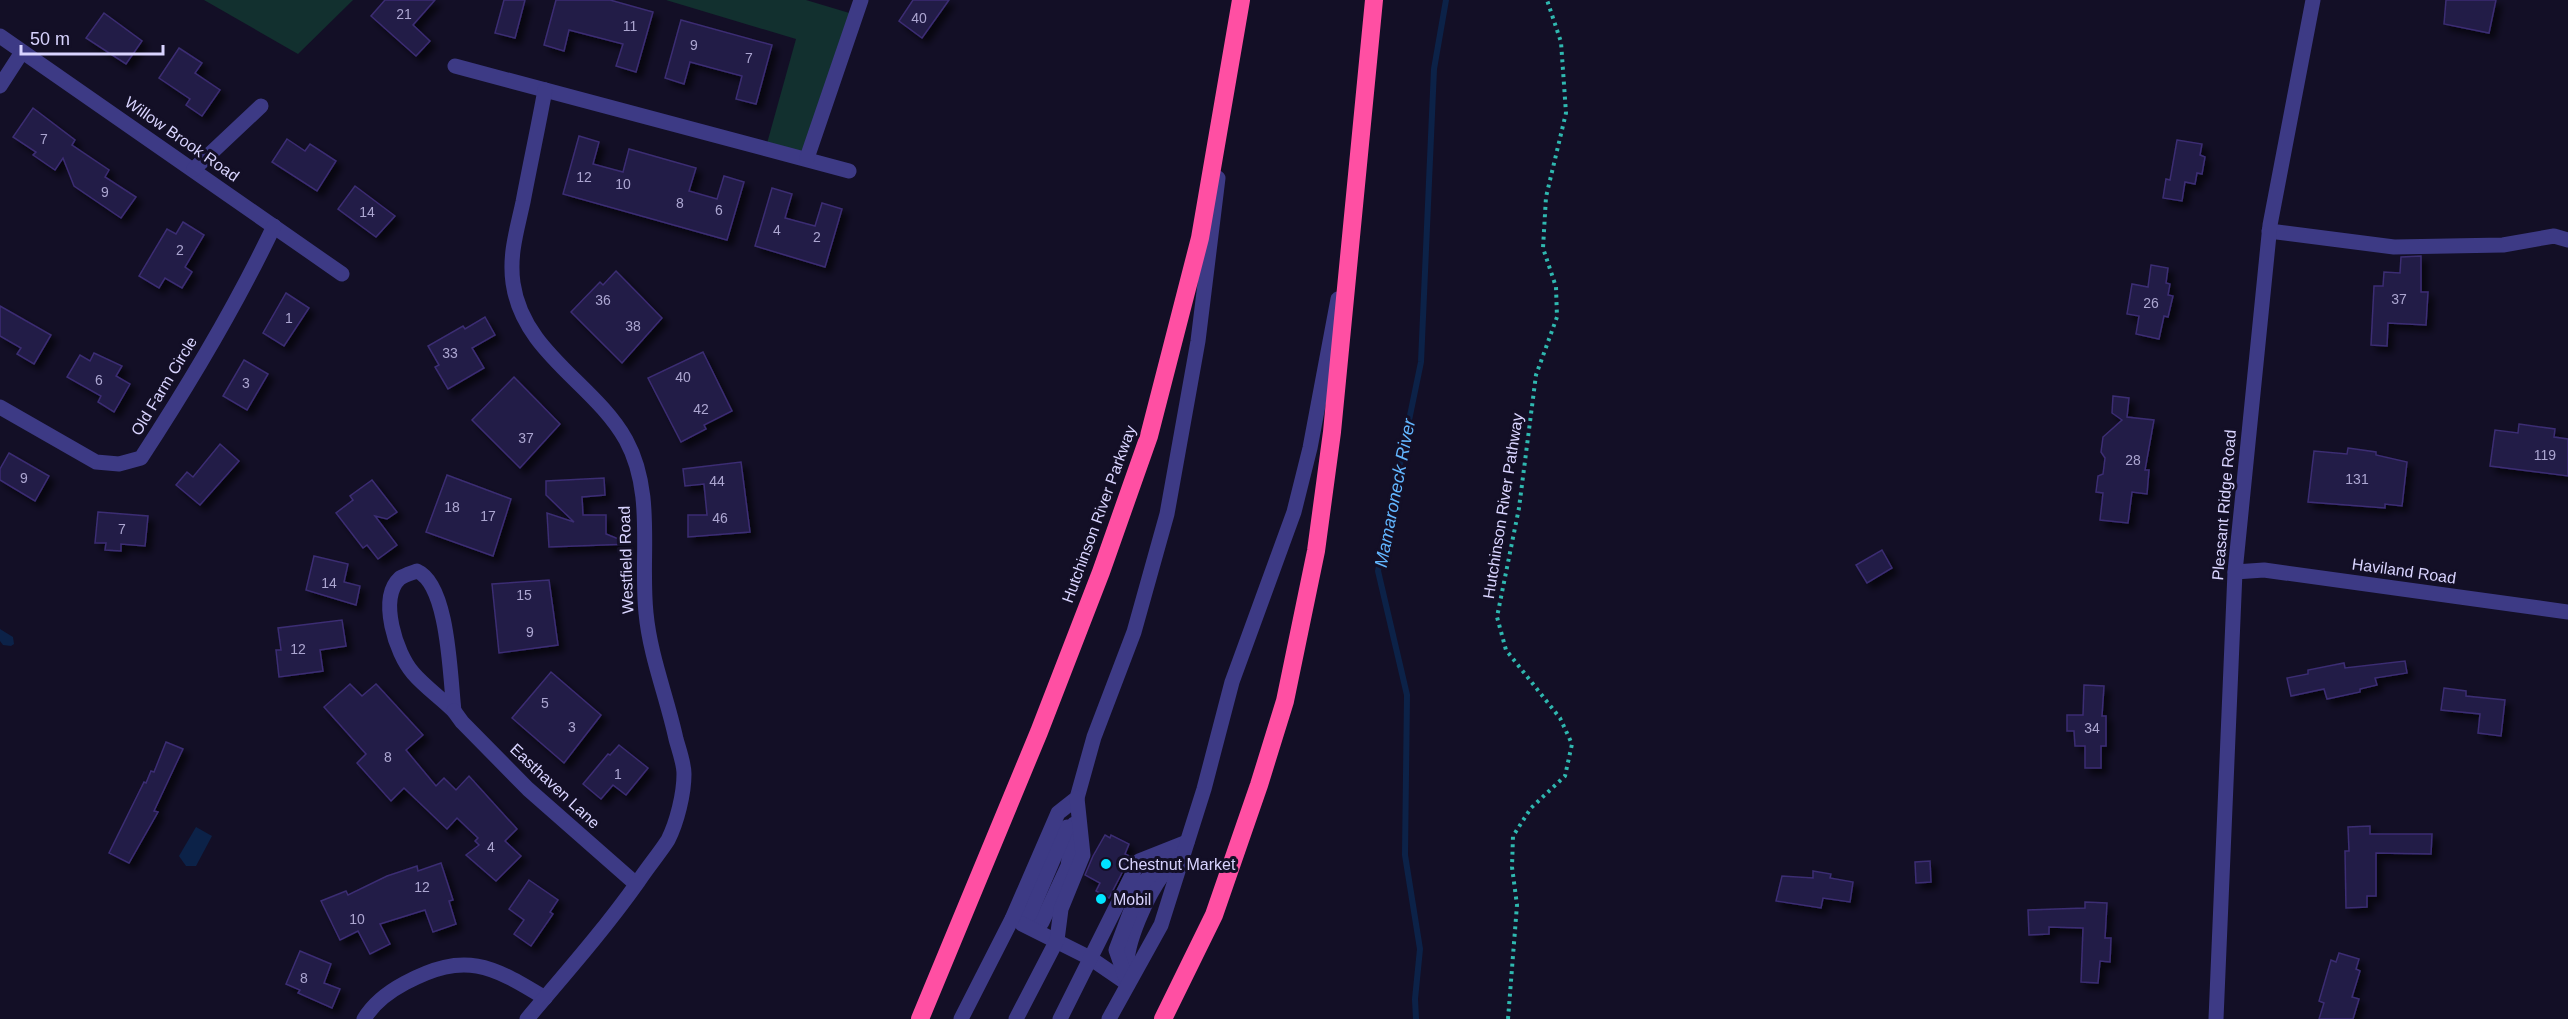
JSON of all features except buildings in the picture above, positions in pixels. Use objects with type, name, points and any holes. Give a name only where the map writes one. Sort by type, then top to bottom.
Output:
[{"type":"highway","name":"Hutchinson River Parkway","points":[[920,1019],[1039,732],[1101,572],[1149,436],[1200,238],[1241,0]]},
{"type":"highway","points":[[1163,1019],[1214,915],[1285,701],[1316,551],[1332,432],[1374,0]]},
{"type":"street","points":[[807,158],[861,0]]},
{"type":"street","name":"Pleasant Ridge Road","points":[[2216,1019],[2235,572],[2269,231],[2313,0]]},
{"type":"street","name":"Willow Brook Road","points":[[0,36],[342,274]]},
{"type":"street","points":[[0,86],[22,52]]},
{"type":"street","points":[[455,66],[849,171]]},
{"type":"street","points":[[1012,919],[1042,922],[1068,866],[1077,798],[1094,737],[1134,632],[1167,514],[1206,289],[1228,85]]},
{"type":"street","name":"Westfield Road","points":[[527,1019],[608,924],[668,838],[681,797],[684,773],[645,611],[646,558],[642,494],[634,457],[624,437],[588,391],[549,355],[530,331],[515,293],[511,252],[545,90]]},
{"type":"street","points":[[194,169],[261,106]]},
{"type":"street","name":"Old Farm Circle","points":[[0,407],[96,462],[119,464],[141,458],[175,407],[249,278],[274,226]]},
{"type":"street","points":[[2269,231],[2394,246],[2503,245],[2554,236],[2568,240]]},
{"type":"street","points":[[1109,1019],[1161,925],[1204,789],[1232,682],[1294,512],[1352,236]]},
{"type":"street","name":"Haviland Road","points":[[2235,572],[2264,570],[2568,612]]},
{"type":"street","name":"Easthaven Lane","points":[[454,711],[437,593],[427,575],[417,571],[401,577],[396,584],[389,612],[401,655],[412,673],[454,711],[528,789],[636,884]]},
{"type":"street","points":[[961,1019],[1012,919],[1058,813],[1077,798]]},
{"type":"street","points":[[1016,1019],[1057,940],[1061,909],[1083,855],[1077,798]]},
{"type":"street","points":[[1060,1019],[1139,861],[1187,842]]},
{"type":"street","points":[[1128,984],[1116,950],[1141,884],[1187,842]]},
{"type":"street","points":[[1012,919],[1090,958],[1128,984]]},
{"type":"street","points":[[364,1019],[390,991],[432,968],[467,964],[506,974],[545,998]]},
{"type":"path","name":"Hutchinson River Pathway","points":[[1508,1019],[1516,905],[1512,867],[1513,836],[1531,808],[1565,776],[1572,744],[1560,718],[1506,650],[1497,617],[1519,508],[1536,375],[1557,317],[1556,287],[1543,248],[1546,197],[1566,113],[1561,42],[1548,0]]},
{"type":"green space","points":[[204,0],[353,0],[298,54]]},
{"type":"green space","points":[[666,0],[806,0],[856,15],[807,158],[766,147],[796,39]]},
{"type":"water","points":[[0,629],[13,637],[14,644],[3,645],[0,641]]},
{"type":"water","points":[[196,827],[212,836],[196,866],[186,866],[179,856]]},
{"type":"waterway","name":"Mamaroneck River","points":[[1416,1019],[1415,999],[1420,949],[1405,855],[1407,695],[1378,571],[1421,362],[1434,69],[1446,0]]},
{"type":"place","name":"Chestnut Market","points":[[1106,864]]},
{"type":"place","name":"Mobil","points":[[1101,899]]}]
